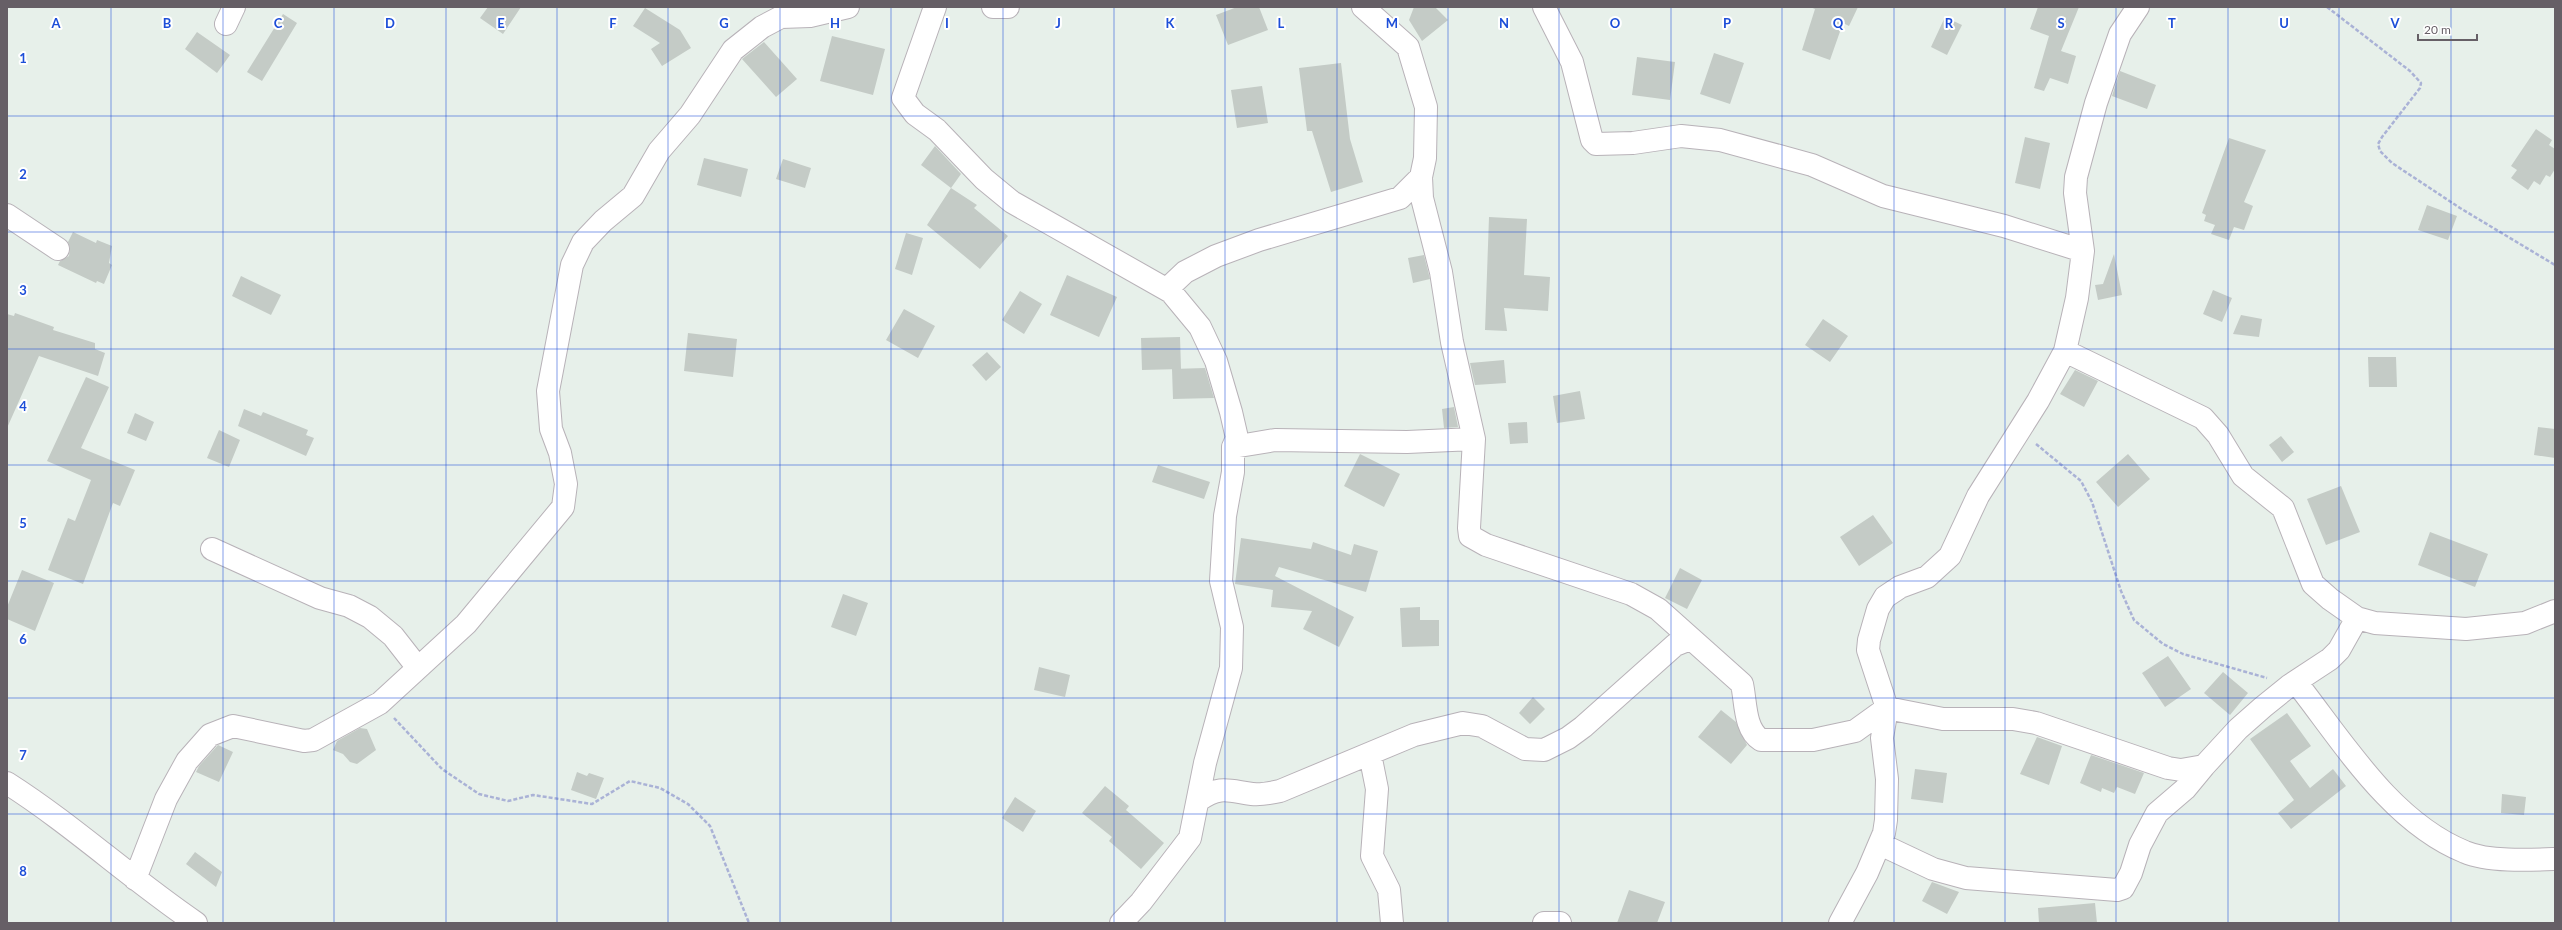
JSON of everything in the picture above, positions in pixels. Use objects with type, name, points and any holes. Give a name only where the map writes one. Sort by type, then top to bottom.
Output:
[{"type":"street","points":[[135,879],[166,799],[187,761],[210,735],[233,726],[304,741],[312,740],[380,703],[466,624],[563,507],[566,484],[560,453],[551,429],[548,391],[572,265],[583,242],[603,221],[633,196],[659,152],[690,115],[733,50],[782,12],[810,16],[848,7]]},
{"type":"street","points":[[935,7],[903,98],[908,106],[937,130],[984,179],[1012,202],[1032,215],[1167,289],[1200,327],[1216,361],[1237,438],[1233,447],[1233,472],[1225,516],[1221,574],[1225,601],[1232,627],[1231,668],[1205,763],[1199,800],[1190,838],[1141,902],[1120,923]]},
{"type":"street","points":[[993,7],[1008,7]]},
{"type":"street","points":[[1363,7],[1408,47],[1426,107],[1425,158],[1421,177],[1422,198],[1441,272],[1452,342],[1474,439],[1469,528],[1470,536],[1486,545],[1631,594],[1658,609],[1690,639],[1722,664],[1742,684],[1746,713],[1755,736],[1761,740],[1813,740],[1855,731],[1886,708],[1943,719],[2013,719],[2036,723],[2168,768],[2182,770],[2204,766]]},
{"type":"street","points":[[1544,7],[1572,62],[1592,140],[1596,144],[1633,143],[1681,136],[1720,140],[1812,165],[1884,196],[2004,226],[2083,251]]},
{"type":"street","points":[[1840,923],[1867,873],[1880,844],[1886,820],[1886,779],[1882,738],[1886,708],[1868,650],[1869,640],[1881,603],[1885,597],[1900,587],[1927,578],[1950,556],[1978,496],[2019,432],[2065,351],[2078,298],[2083,251],[2075,194],[2076,177],[2096,103],[2120,34],[2138,7]]},
{"type":"street","points":[[1167,289],[1185,272],[1216,256],[1259,240],[1400,198],[1421,177]]},
{"type":"street","points":[[7,215],[58,249]]},
{"type":"street","points":[[2065,351],[2203,418],[2218,434],[2243,476],[2283,508],[2313,584],[2335,603],[2357,618],[2375,623],[2466,629],[2525,623],[2555,611]]},
{"type":"street","points":[[1233,447],[1275,440],[1407,442],[1474,439]]},
{"type":"street","points":[[212,549],[308,593],[349,606],[370,616],[393,636],[418,668]]},
{"type":"street","points":[[1880,844],[1933,869],[1966,878],[2117,890],[2123,888],[2127,882],[2140,845],[2157,813],[2185,788],[2238,728],[2293,684],[2330,659],[2339,650],[2357,618]]},
{"type":"street","points":[[1199,800],[1217,790],[1234,790],[1260,795],[1280,791],[1414,735],[1463,723],[1482,726],[1525,749],[1544,750],[1573,734],[1675,645],[1690,639]]},
{"type":"street","points":[[2293,684],[2355,762],[2401,808],[2431,834],[2466,853],[2512,860],[2555,859]]},
{"type":"street","points":[[1370,754],[1377,789],[1372,856],[1389,890],[1392,923]]},
{"type":"street","points":[[7,783],[50,812],[135,879],[196,923]]},
{"type":"street","points":[[1544,923],[1560,923]]},
{"type":"path","points":[[2327,7],[2410,71],[2421,83],[2420,88],[2382,137],[2378,144],[2380,151],[2392,163],[2460,208],[2555,266]]},
{"type":"path","points":[[2019,432],[2062,463],[2081,481],[2092,502],[2121,591],[2134,620],[2163,644],[2183,654],[2293,684]]},
{"type":"path","points":[[380,703],[442,769],[479,794],[508,801],[533,795],[592,804],[630,780],[660,788],[688,804],[710,826],[749,923]]},
{"type":"building","points":[[488,7],[521,7],[503,34],[480,18]]},
{"type":"building","points":[[1237,7],[1259,7],[1268,30],[1228,45],[1216,15]]},
{"type":"building","points":[[1414,7],[1435,7],[1448,20],[1422,41],[1409,20]]},
{"type":"building","points":[[1810,7],[1858,7],[1849,26],[1843,23],[1830,60],[1802,50],[1815,9]]},
{"type":"building","points":[[2038,7],[2079,7],[2061,51],[2076,56],[2068,84],[2050,78],[2044,91],[2034,88],[2049,36],[2030,29]]},
{"type":"building","points":[[645,8],[680,30],[691,48],[662,66],[651,49],[660,43],[633,26]]},
{"type":"building","points":[[283,14],[297,23],[262,81],[247,72]]},
{"type":"building","points":[[1945,17],[1962,25],[1947,55],[1931,47]]},
{"type":"building","points":[[197,32],[230,55],[217,73],[185,49]]},
{"type":"building","points":[[832,36],[885,49],[873,95],[820,81]]},
{"type":"building","points":[[764,42],[797,79],[776,97],[742,59]]},
{"type":"building","points":[[1714,53],[1744,63],[1730,104],[1700,94]]},
{"type":"building","points":[[1637,57],[1675,62],[1670,100],[1632,95]]},
{"type":"building","points":[[1341,63],[1350,139],[1363,182],[1331,192],[1312,131],[1307,131],[1299,68]]},
{"type":"building","points":[[2120,71],[2156,85],[2147,109],[2112,96]]},
{"type":"building","points":[[1262,86],[1268,123],[1237,128],[1231,90]]},
{"type":"building","points":[[2536,129],[2552,140],[2549,145],[2555,149],[2555,169],[2550,177],[2546,175],[2540,185],[2534,181],[2528,190],[2511,178],[2517,170],[2511,166]]},
{"type":"building","points":[[2025,137],[2050,143],[2040,189],[2015,183]]},
{"type":"building","points":[[2229,138],[2266,150],[2244,202],[2253,206],[2244,230],[2234,227],[2229,240],[2211,234],[2215,225],[2204,221],[2206,215],[2202,213]]},
{"type":"building","points":[[935,146],[961,174],[951,188],[921,165]]},
{"type":"building","points":[[704,158],[748,169],[741,197],[697,185]]},
{"type":"building","points":[[783,159],[811,168],[805,188],[776,179]]},
{"type":"building","points":[[951,188],[977,205],[974,208],[1008,236],[980,269],[927,225]]},
{"type":"building","points":[[2427,205],[2457,216],[2448,240],[2418,230]]},
{"type":"building","points":[[1489,217],[1527,219],[1524,275],[1550,277],[1548,311],[1504,308],[1507,331],[1485,330]]},
{"type":"building","points":[[73,232],[96,243],[97,240],[112,246],[109,263],[112,265],[104,284],[97,281],[96,283],[58,265],[60,261],[69,256],[70,249],[68,242]]},
{"type":"building","points":[[906,233],[923,238],[912,275],[895,269]]},
{"type":"building","points":[[2114,254],[2122,295],[2098,300],[2095,285],[2103,284]]},
{"type":"building","points":[[1424,255],[1430,279],[1413,283],[1408,258]]},
{"type":"building","points":[[1067,275],[1117,297],[1099,337],[1050,315]]},
{"type":"building","points":[[241,276],[281,295],[271,315],[232,296]]},
{"type":"building","points":[[2213,290],[2232,298],[2222,322],[2203,314]]},
{"type":"building","points":[[1020,291],[1042,304],[1024,334],[1002,320]]},
{"type":"building","points":[[904,309],[935,326],[918,358],[886,340]]},
{"type":"building","points":[[15,313],[54,327],[53,330],[95,343],[95,349],[105,353],[98,376],[39,356],[7,428],[7,314],[14,316]]},
{"type":"building","points":[[2241,315],[2262,319],[2259,337],[2233,334]]},
{"type":"building","points":[[1823,319],[1848,336],[1830,362],[1805,345]]},
{"type":"building","points":[[688,333],[737,339],[733,377],[684,371]]},
{"type":"building","points":[[1180,337],[1181,369],[1142,370],[1141,338]]},
{"type":"building","points":[[987,352],[1001,367],[986,381],[972,365]]},
{"type":"building","points":[[2368,357],[2396,357],[2397,387],[2369,387]]},
{"type":"building","points":[[1504,360],[1506,383],[1475,385],[1470,363]]},
{"type":"building","points":[[1205,368],[1214,398],[1173,399],[1172,369]]},
{"type":"building","points":[[2075,370],[2098,381],[2084,407],[2060,394]]},
{"type":"building","points":[[86,377],[109,387],[81,448],[135,470],[120,506],[113,503],[83,584],[48,570],[68,518],[75,521],[91,480],[47,461]]},
{"type":"building","points":[[1580,391],[1585,419],[1557,423],[1553,396]]},
{"type":"building","points":[[1454,407],[1458,427],[1444,428],[1442,409]]},
{"type":"building","points":[[244,409],[261,416],[263,412],[308,430],[306,435],[314,438],[306,456],[238,426]]},
{"type":"building","points":[[135,413],[154,422],[146,441],[127,433]]},
{"type":"building","points":[[1527,422],[1528,443],[1510,444],[1508,423]]},
{"type":"building","points":[[2538,427],[2555,429],[2555,458],[2534,455]]},
{"type":"building","points":[[219,430],[240,440],[229,467],[207,458]]},
{"type":"building","points":[[2281,436],[2294,452],[2282,462],[2269,445]]},
{"type":"building","points":[[1360,454],[1400,474],[1384,507],[1344,486]]},
{"type":"building","points":[[2128,454],[2150,479],[2118,507],[2096,482]]},
{"type":"building","points":[[1158,465],[1210,482],[1204,499],[1152,482]]},
{"type":"building","points":[[2341,486],[2360,532],[2326,545],[2307,499]]},
{"type":"building","points":[[1873,515],[1893,543],[1859,566],[1840,537]]},
{"type":"building","points":[[2430,532],[2488,554],[2475,587],[2418,565]]},
{"type":"building","points":[[1241,538],[1311,549],[1313,542],[1351,555],[1354,544],[1378,551],[1366,592],[1279,567],[1275,576],[1354,617],[1339,647],[1303,629],[1312,611],[1271,607],[1273,590],[1235,584]]},
{"type":"building","points":[[1680,568],[1702,580],[1687,609],[1665,598]]},
{"type":"building","points":[[22,570],[54,583],[35,631],[7,619],[7,607]]},
{"type":"building","points":[[843,594],[868,603],[856,636],[831,627]]},
{"type":"building","points":[[1420,607],[1420,620],[1439,620],[1439,646],[1402,647],[1400,608]]},
{"type":"building","points":[[2168,656],[2191,689],[2165,707],[2142,673]]},
{"type":"building","points":[[1039,667],[1070,675],[1065,697],[1034,690]]},
{"type":"building","points":[[2223,672],[2248,693],[2230,715],[2204,693]]},
{"type":"building","points":[[1533,697],[1545,709],[1530,724],[1519,713]]},
{"type":"building","points":[[1721,710],[1736,722],[1747,745],[1731,764],[1698,737]]},
{"type":"building","points":[[2287,713],[2311,746],[2290,761],[2310,788],[2333,769],[2346,786],[2291,829],[2278,813],[2294,800],[2250,739]]},
{"type":"building","points":[[360,728],[367,729],[376,750],[357,764],[350,762],[343,754],[333,750],[337,741]]},
{"type":"building","points":[[2037,737],[2062,746],[2049,785],[2020,774]]},
{"type":"building","points":[[218,745],[233,752],[219,782],[196,772],[199,766]]},
{"type":"building","points":[[2091,755],[2144,773],[2135,794],[2117,787],[2114,793],[2102,788],[2101,792],[2080,783]]},
{"type":"building","points":[[1915,769],[1947,773],[1943,803],[1911,799]]},
{"type":"building","points":[[577,772],[587,776],[589,773],[604,778],[596,799],[571,790]]},
{"type":"building","points":[[1105,786],[1129,806],[1126,810],[1164,843],[1141,869],[1109,841],[1112,837],[1082,813]]},
{"type":"building","points":[[2502,794],[2526,797],[2524,815],[2501,813]]},
{"type":"building","points":[[1015,797],[1036,811],[1023,832],[1002,818]]},
{"type":"building","points":[[195,852],[222,872],[216,887],[186,864]]},
{"type":"building","points":[[1932,882],[1959,892],[1947,914],[1922,901]]},
{"type":"building","points":[[1629,890],[1665,902],[1657,923],[1617,923]]},
{"type":"building","points":[[2095,903],[2097,923],[2039,923],[2038,908]]}]
